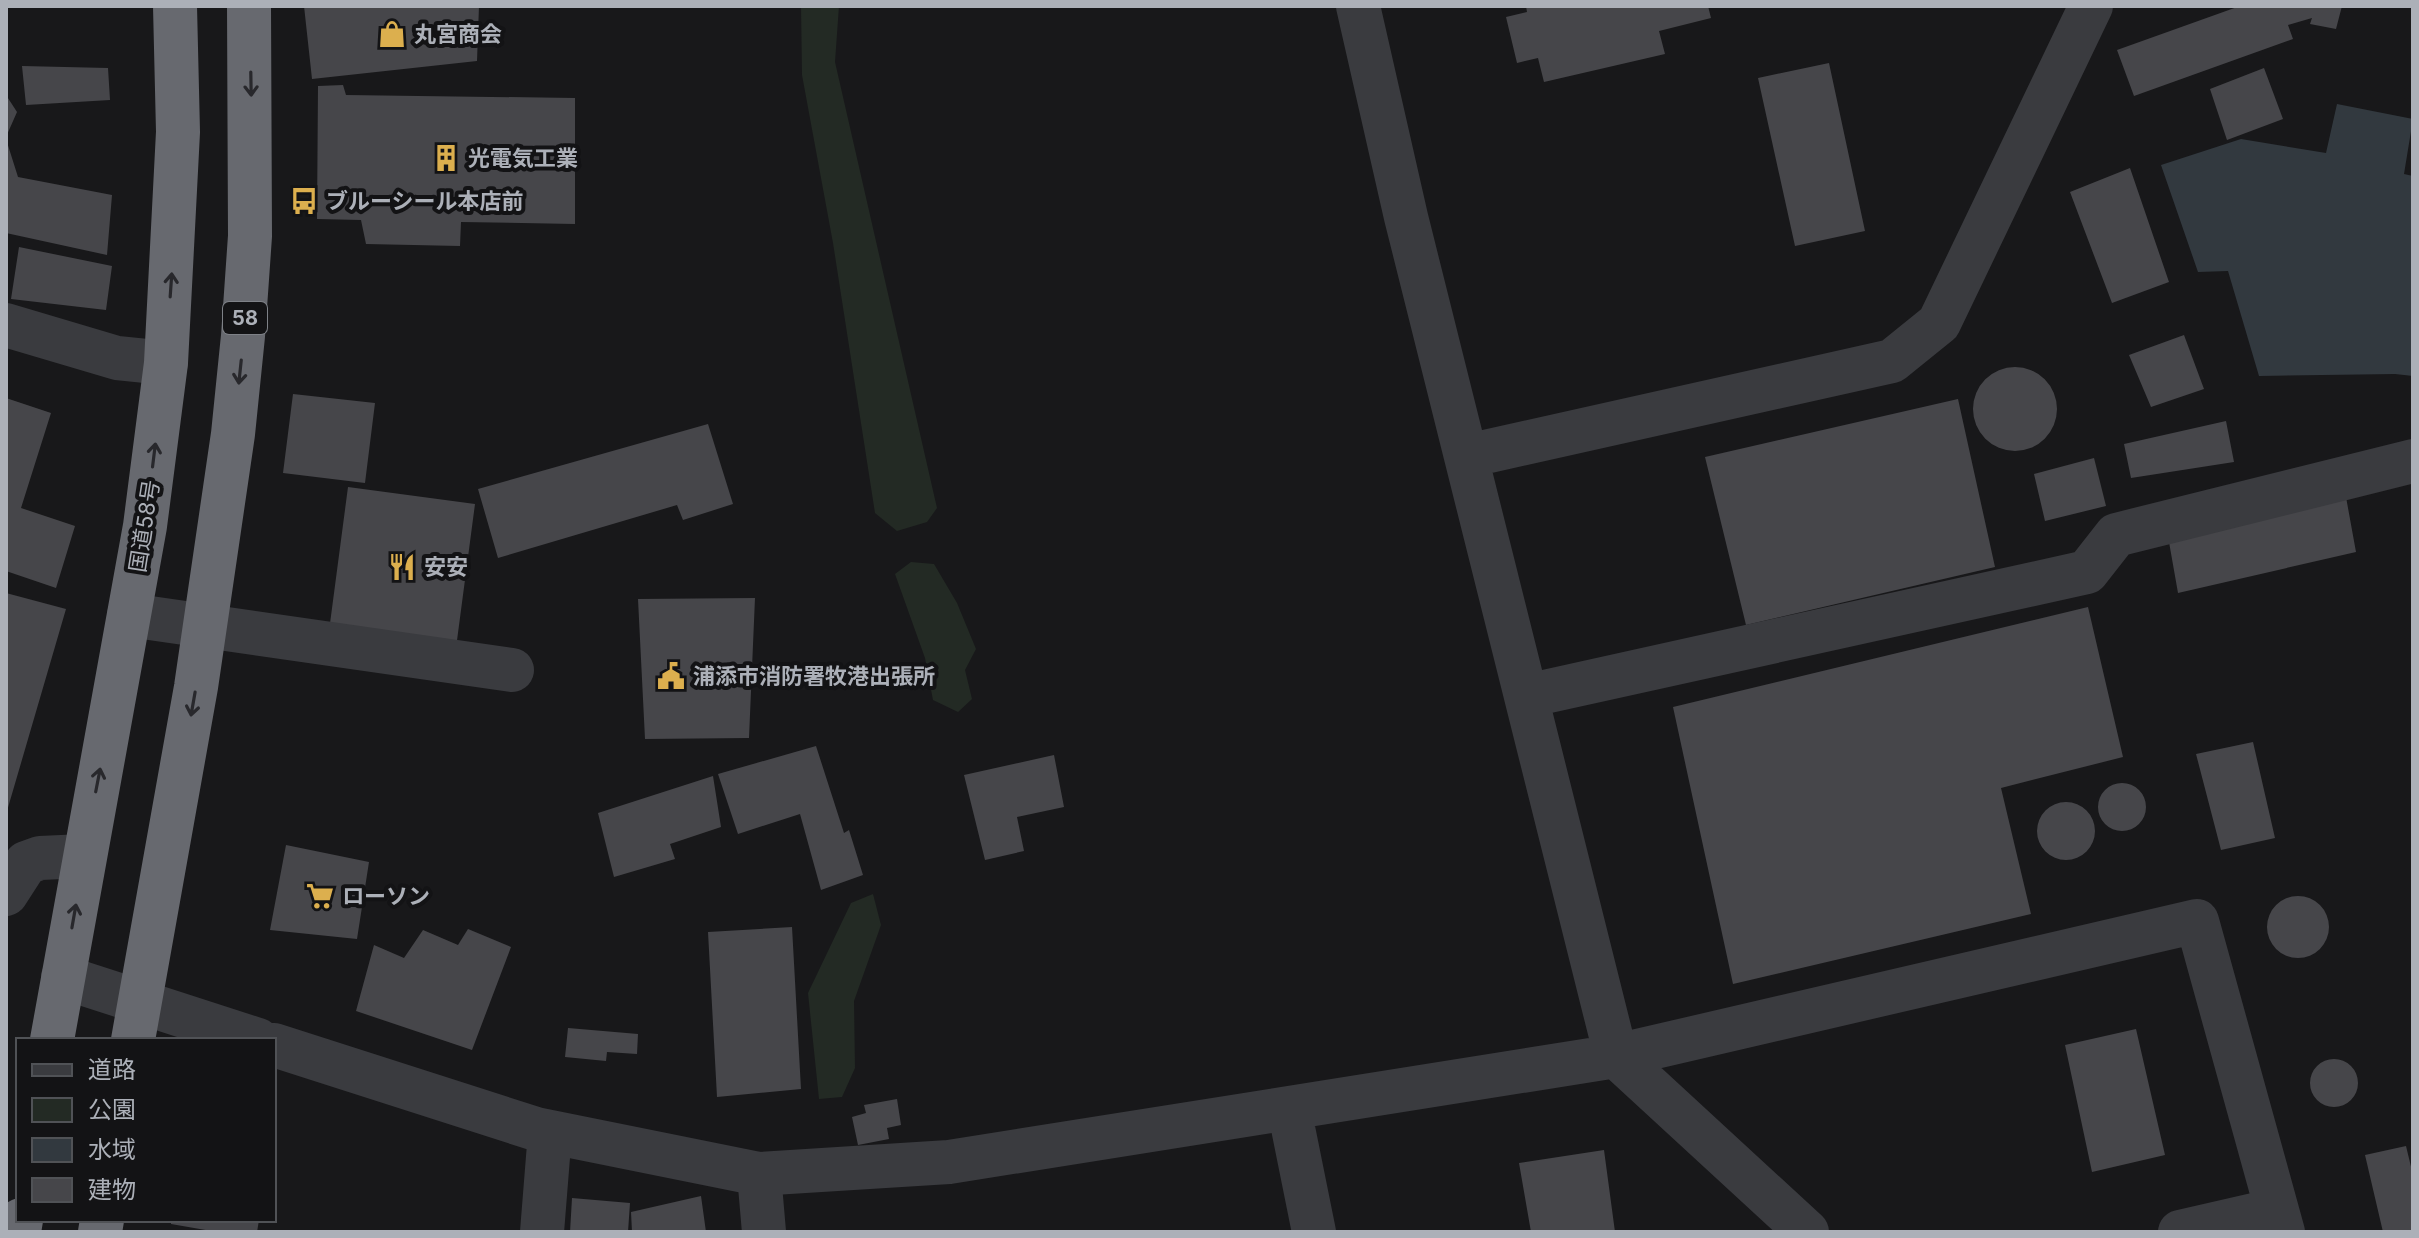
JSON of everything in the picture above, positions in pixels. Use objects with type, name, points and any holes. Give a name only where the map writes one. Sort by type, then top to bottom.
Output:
[{"type":"highway","name":"国道58号","points":[[52,1038],[145,526],[166,363],[178,132],[175,6]]},
{"type":"highway","name":"58","points":[[136,1020],[205,627],[233,434],[243,336],[250,206],[249,6]]},
{"type":"street","points":[[1358,6],[1406,217],[1616,1056],[1807,1232]]},
{"type":"street","points":[[1467,456],[1892,361],[1939,323],[2091,6]]},
{"type":"street","points":[[6,325],[117,358],[166,363]]},
{"type":"street","points":[[1526,696],[2087,572],[2116,535],[2413,461]]},
{"type":"street","points":[[129,615],[512,670]]},
{"type":"street","points":[[6,894],[26,863],[40,858],[84,856]]},
{"type":"street","points":[[276,1046],[536,1129],[759,1174],[949,1162],[1616,1056],[2197,921],[2280,1221],[2180,1232]]},
{"type":"street","points":[[63,977],[136,1020],[246,1038]]},
{"type":"street","points":[[1289,1108],[1314,1232]]},
{"type":"street","points":[[542,1232],[550,1132]]},
{"type":"street","points":[[759,1174],[764,1232]]},
{"type":"green space","points":[[801,6],[839,6],[835,62],[937,508],[927,522],[897,531],[875,513],[833,243],[802,75]]},
{"type":"green space","points":[[911,562],[934,564],[957,603],[976,649],[965,670],[972,699],[958,712],[933,700],[925,658],[895,574]]},
{"type":"green space","points":[[873,894],[881,925],[854,1001],[855,1068],[842,1097],[819,1099],[808,993],[851,903]]},
{"type":"water","points":[[2337,104],[2413,119],[2404,174],[2413,176],[2413,376],[2259,376],[2228,271],[2198,272],[2161,165],[2241,139],[2326,153]]},
{"type":"building","name":"丸宮商会","points":[[304,6],[479,6],[477,61],[312,79]]},
{"type":"building","points":[[1526,6],[1708,6],[1711,18],[1659,31],[1665,54],[1544,82],[1538,58],[1517,63],[1506,17],[1527,12]]},
{"type":"building","points":[[2240,6],[2342,6],[2336,29],[2310,24],[2312,18],[2288,25],[2293,39],[2134,96],[2117,50]]},
{"type":"building","points":[[1829,63],[1865,231],[1795,246],[1758,78]]},
{"type":"building","points":[[22,66],[108,68],[110,100],[26,105]]},
{"type":"building","points":[[2264,68],[2283,119],[2227,140],[2210,89]]},
{"type":"building","name":"光電気工業","points":[[343,85],[346,95],[575,98],[575,224],[461,222],[460,246],[366,244],[361,220],[317,219],[318,86]]},
{"type":"building","points":[[6,95],[17,112],[6,137]]},
{"type":"building","points":[[6,139],[18,177],[112,195],[107,255],[6,233]]},
{"type":"building","points":[[2130,168],[2169,282],[2112,303],[2070,192]]},
{"type":"building","points":[[19,247],[112,266],[106,310],[11,299]]},
{"type":"building","points":[[2184,335],[2204,389],[2151,407],[2129,355]]},
{"type":"building","points":[[2015,367],[2031,370],[2045,379],[2054,393],[2057,409],[2054,425],[2045,439],[2031,448],[2015,451],[1999,448],[1985,439],[1976,425],[1973,409],[1976,393],[1985,379],[1999,370]]},
{"type":"building","points":[[293,394],[375,403],[365,483],[283,473]]},
{"type":"building","points":[[6,398],[51,413],[21,508],[75,526],[56,588],[6,571]]},
{"type":"building","points":[[1958,399],[1995,567],[1746,625],[1705,457]]},
{"type":"building","points":[[2226,421],[2234,462],[2131,478],[2124,444]]},
{"type":"building","points":[[708,424],[733,504],[683,520],[677,505],[498,558],[478,489]]},
{"type":"building","points":[[2094,458],[2106,506],[2045,521],[2034,474]]},
{"type":"building","name":"安安","points":[[348,487],[475,504],[456,648],[329,631]]},
{"type":"building","points":[[2346,497],[2356,552],[2178,593],[2169,542]]},
{"type":"building","points":[[6,593],[66,609],[7,811],[6,811]]},
{"type":"building","points":[[755,598],[749,738],[645,739],[638,599]]},
{"type":"building","points":[[2088,607],[2123,757],[2001,788],[2031,914],[1733,984],[1673,707]]},
{"type":"building","points":[[2253,742],[2275,838],[2221,850],[2196,754]]},
{"type":"building","points":[[816,746],[844,833],[849,830],[863,875],[821,890],[800,814],[738,834],[718,774]]},
{"type":"building","points":[[1054,755],[1064,807],[1017,817],[1024,851],[985,860],[964,775]]},
{"type":"building","points":[[713,776],[721,827],[670,844],[675,859],[614,877],[598,813]]},
{"type":"building","points":[[2122,783],[2139,790],[2146,807],[2139,824],[2122,831],[2105,824],[2098,807],[2105,790]]},
{"type":"building","points":[[2066,802],[2087,810],[2095,831],[2087,852],[2066,860],[2045,852],[2037,831],[2045,810]]},
{"type":"building","name":"ローソン","points":[[286,845],[369,862],[357,939],[270,930]]},
{"type":"building","points":[[2298,896],[2310,898],[2320,905],[2327,915],[2327,939],[2320,949],[2310,956],[2298,958],[2286,956],[2276,949],[2269,939],[2267,927],[2269,915],[2276,905],[2286,898]]},
{"type":"building","points":[[792,927],[801,1089],[717,1097],[708,932]]},
{"type":"building","points":[[468,929],[511,947],[472,1050],[356,1011],[374,945],[404,958],[423,930],[458,945]]},
{"type":"building","points":[[568,1028],[638,1034],[637,1054],[607,1052],[606,1061],[565,1057]]},
{"type":"building","points":[[2136,1029],[2165,1155],[2092,1172],[2065,1045]]},
{"type":"building","points":[[2334,1059],[2351,1066],[2358,1083],[2351,1100],[2334,1107],[2317,1100],[2310,1083],[2317,1066]]},
{"type":"building","points":[[897,1099],[901,1125],[887,1128],[889,1139],[858,1145],[852,1117],[866,1113],[864,1105]]},
{"type":"building","points":[[2406,1146],[2413,1175],[2413,1232],[2383,1232],[2365,1155]]},
{"type":"building","points":[[1604,1150],[1615,1232],[1531,1232],[1519,1163]]},
{"type":"building","points":[[701,1196],[706,1232],[632,1232],[631,1212]]},
{"type":"building","points":[[572,1198],[630,1203],[628,1232],[570,1232]]},
{"type":"building","points":[[259,1222],[257,1232],[217,1232],[171,1224]]},
{"type":"place","name":"丸宮商会","points":[[392,34]]},
{"type":"place","name":"光電気工業","points":[[446,158]]},
{"type":"place","name":"ブルーシール本店前","points":[[304,201]]},
{"type":"place","name":"安安","points":[[402,567]]},
{"type":"place","name":"浦添市消防署牧港出張所","points":[[671,676]]},
{"type":"place","name":"ローソン","points":[[320,896]]}]
